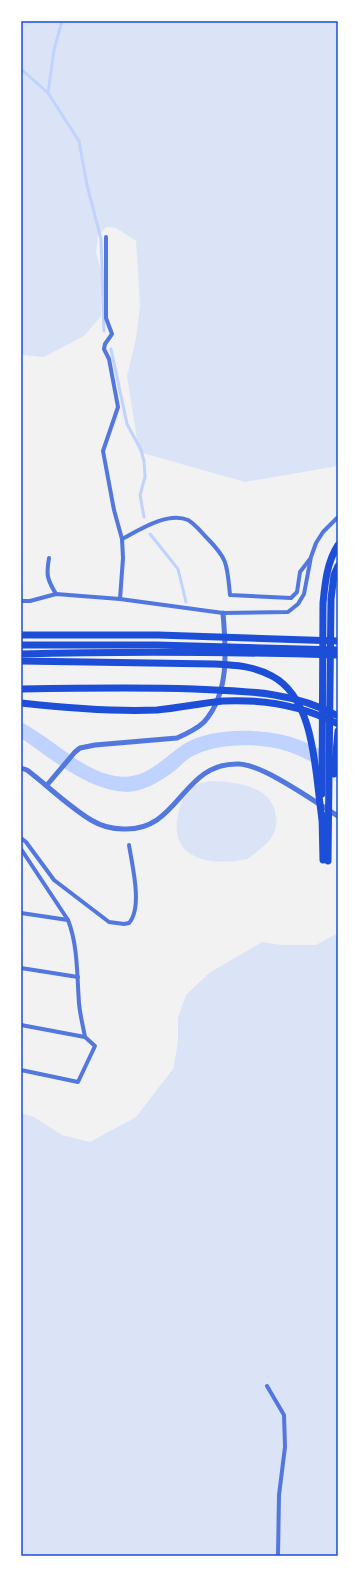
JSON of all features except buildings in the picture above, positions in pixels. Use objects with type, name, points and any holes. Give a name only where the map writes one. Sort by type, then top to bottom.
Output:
[{"type":"highway","points":[[330,820],[327,635],[323,603],[325,582],[331,559],[338,545]]},
{"type":"highway","points":[[322,819],[327,635],[334,576],[338,566]]},
{"type":"highway","points":[[21,635],[158,635],[338,641]]},
{"type":"highway","points":[[21,645],[164,645],[338,650]]},
{"type":"highway","points":[[21,654],[156,652],[338,656]]},
{"type":"highway","points":[[21,661],[230,664],[259,670],[272,676],[284,684],[297,702],[309,732],[313,748],[322,819],[325,861],[338,730],[284,706]]},
{"type":"highway","points":[[21,689],[158,688],[258,692],[302,700],[338,716]]},
{"type":"highway","points":[[21,703],[75,709],[158,710],[222,701],[237,701],[284,706],[308,711],[338,724]]},
{"type":"street","points":[[106,237],[106,318],[112,334],[105,344],[104,349],[109,359],[118,407],[103,451],[114,510],[122,539],[123,558],[120,599]]},
{"type":"street","points":[[21,601],[30,601],[56,594],[120,599],[223,613],[283,613],[292,609],[298,604],[304,594],[311,557],[316,544],[323,532],[338,517]]},
{"type":"street","points":[[122,539],[150,524],[165,519],[178,518],[187,520],[222,554],[228,570],[230,594],[291,598],[297,592],[300,572],[311,557]]},
{"type":"street","points":[[49,558],[46,573],[49,583],[56,594]]},
{"type":"street","points":[[46,785],[80,748],[178,738],[203,722],[219,697],[223,681],[223,613]]},
{"type":"street","points":[[21,768],[27,770],[92,821],[109,828],[136,830],[156,822],[168,813],[189,786],[203,774],[222,766],[240,764],[257,768],[338,816]]},
{"type":"street","points":[[21,838],[26,842],[54,880],[109,922],[124,924],[129,923],[134,916],[136,905],[130,845]]},
{"type":"street","points":[[21,849],[68,920],[71,928],[78,976],[79,1004],[85,1037]]},
{"type":"street","points":[[21,913],[68,920]]},
{"type":"street","points":[[21,968],[78,976]]},
{"type":"street","points":[[21,1025],[85,1037],[95,1046],[78,1082],[21,1070]]},
{"type":"street","points":[[266,1386],[284,1415],[285,1446],[279,1495],[278,1556]]},
{"type":"shaded area","points":[[21,21],[338,21],[338,466],[245,482],[139,452],[127,376],[136,338],[140,305],[136,241],[116,228],[106,227],[98,236],[96,253],[102,274],[101,316],[84,336],[44,357],[21,355]]},
{"type":"shaded area","points":[[210,781],[229,782],[248,786],[265,795],[271,802],[276,816],[274,833],[266,844],[248,859],[222,862],[209,861],[189,853],[183,848],[180,842],[177,822],[184,796],[193,787]]},
{"type":"shaded area","points":[[338,933],[338,1556],[21,1556],[21,1113],[34,1117],[62,1135],[90,1142],[136,1117],[173,1069],[178,1042],[178,1017],[186,995],[209,973],[262,942],[282,945],[316,945]]},
{"type":"water","points":[[21,722],[90,767],[102,773],[115,776],[126,777],[144,772],[195,738],[223,732],[253,731],[268,732],[294,738],[338,758],[338,777],[304,758],[281,749],[255,745],[241,745],[214,748],[201,752],[188,759],[175,770],[151,786],[132,792],[112,790],[84,780],[70,772],[21,738]]},
{"type":"waterway","points":[[48,93],[54,50],[62,21]]},
{"type":"waterway","points":[[21,69],[48,93],[79,141],[87,185],[101,239],[104,331]]},
{"type":"waterway","points":[[111,349],[127,424],[141,450],[144,461],[145,477],[140,495],[144,517]]},
{"type":"waterway","points":[[150,534],[178,569],[186,602]]}]
